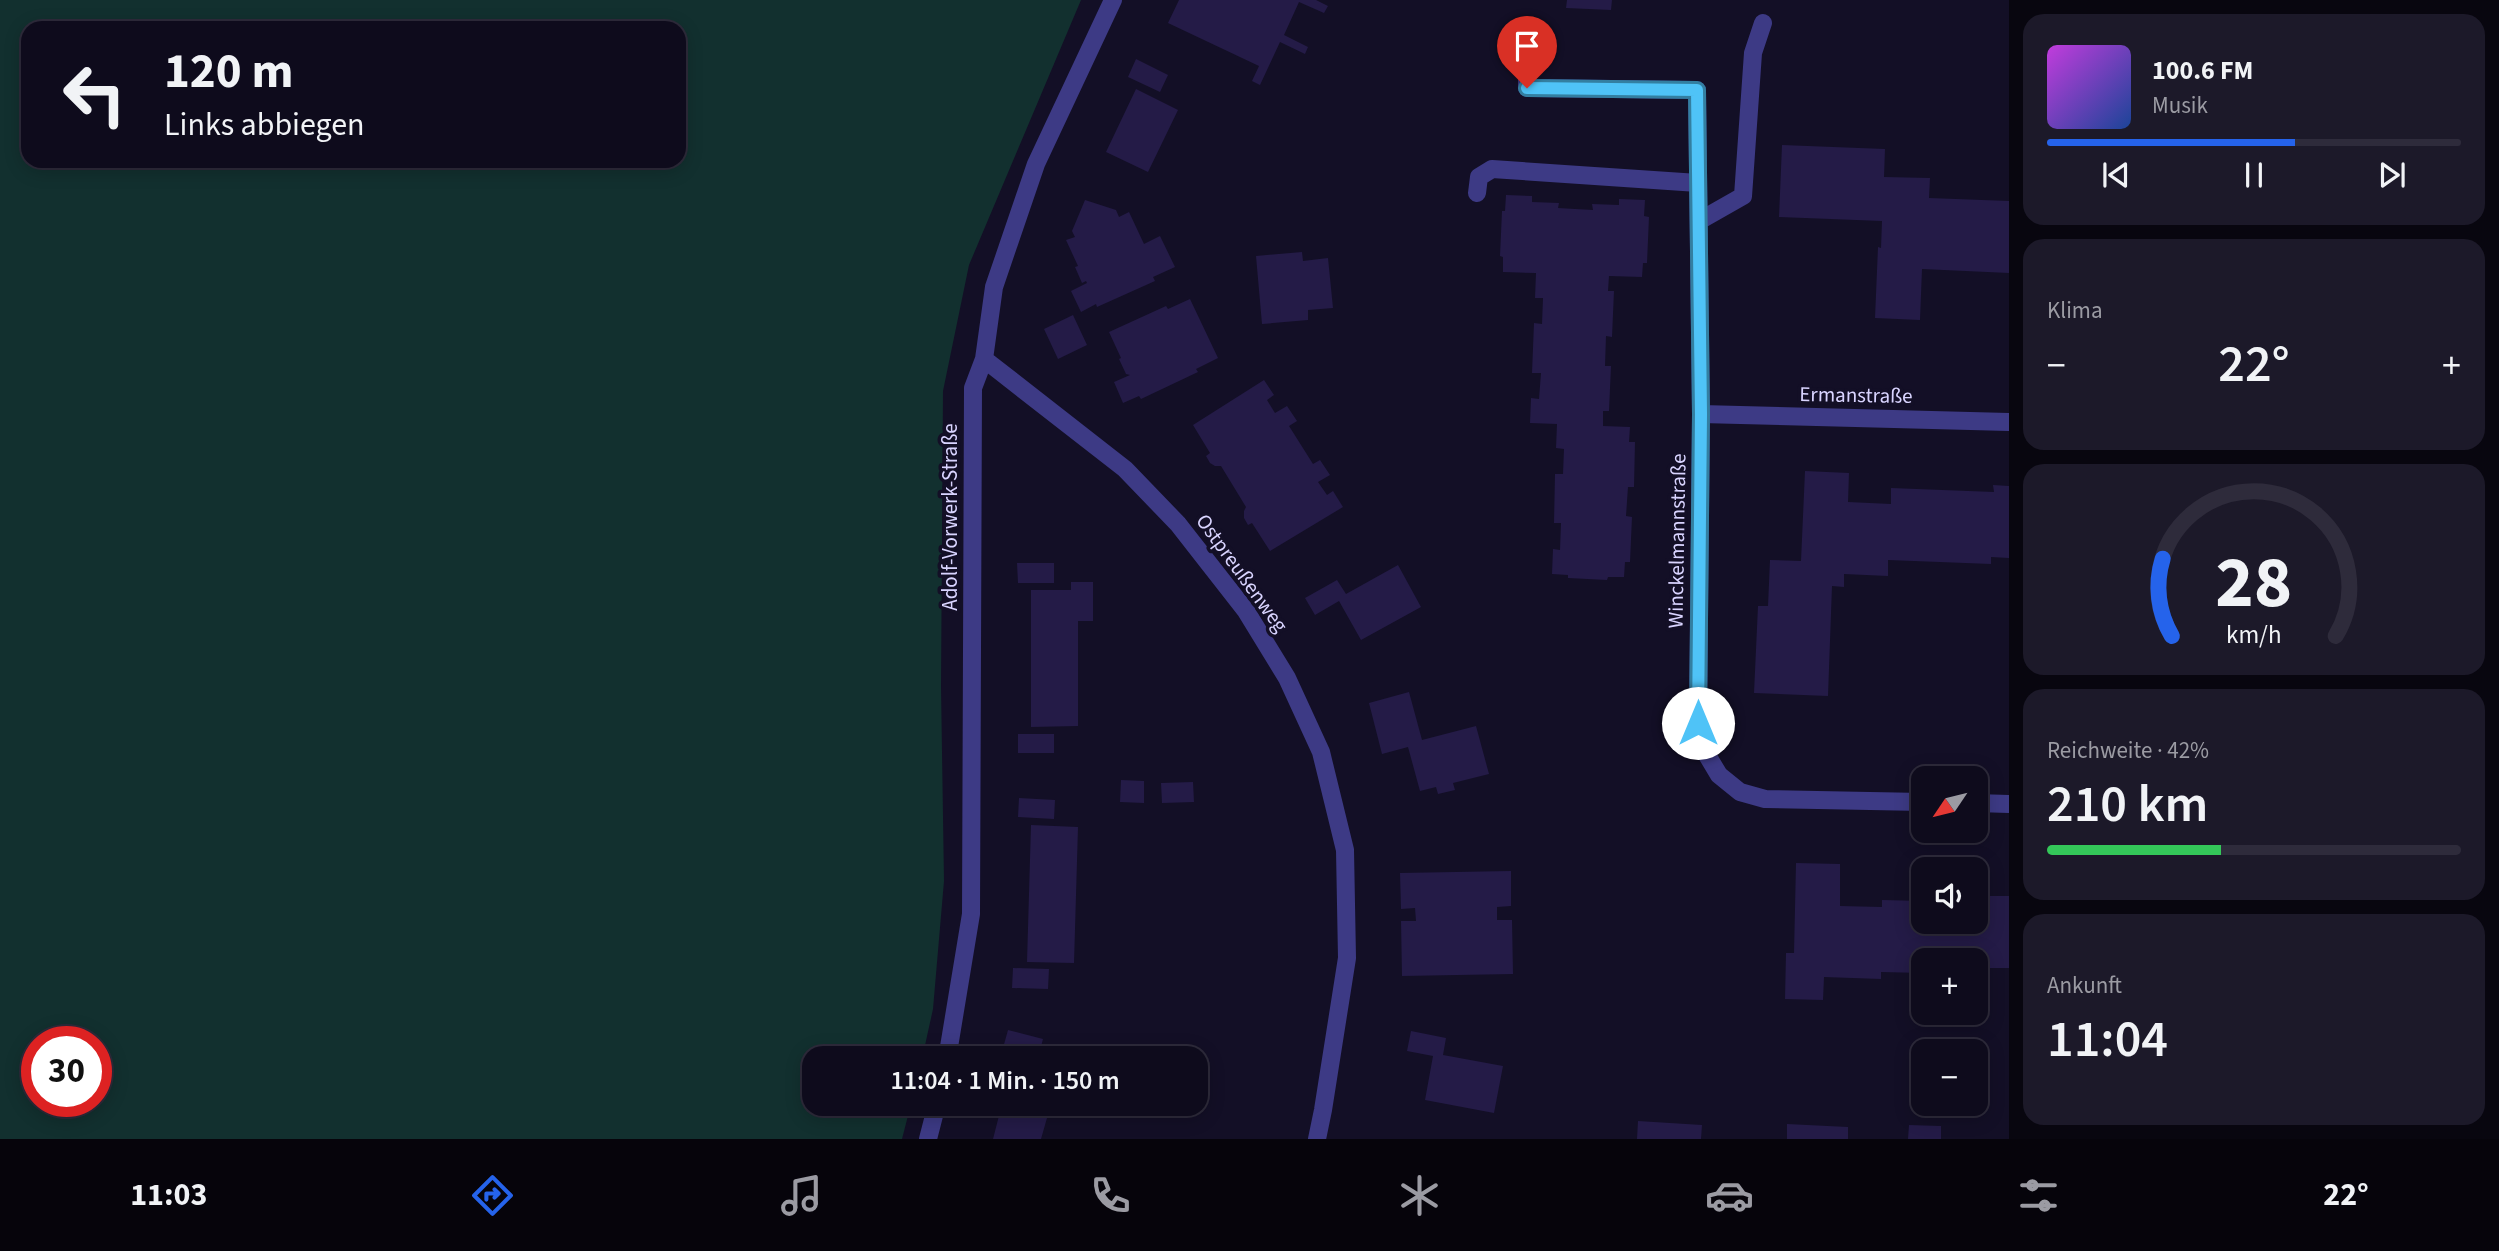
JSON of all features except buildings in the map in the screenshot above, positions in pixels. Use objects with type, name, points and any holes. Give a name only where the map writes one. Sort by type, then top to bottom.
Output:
[{"type":"street","name":"Adolf-Vorwerk-Straße","points":[[949,1046],[971,914],[974,388],[984,359],[994,288],[1036,164],[1113,0]]},
{"type":"street","points":[[1699,221],[1743,195],[1753,53],[1763,23]]},
{"type":"street","name":"Winckelmannstraße","points":[[1527,40],[1527,88],[1697,90],[1701,414],[1698,723],[1704,750],[1719,775],[1740,792],[1765,799],[1911,802]]},
{"type":"street","points":[[1477,193],[1479,177],[1492,169],[1698,183]]},
{"type":"street","name":"Ostpreußenweg","points":[[984,359],[1125,469],[1178,524],[1247,611],[1287,678],[1321,752],[1345,850],[1347,958],[1317,1139]]},
{"type":"street","name":"Ermanstraße","points":[[1701,414],[2009,422]]},
{"type":"street","points":[[1988,803],[2009,804]]},
{"type":"street","points":[[928,1139],[934,1116]]},
{"type":"green space","points":[[0,0],[1081,0],[969,265],[943,391],[941,686],[944,881],[933,1009],[925,1046],[802,1046],[802,1116],[908,1116],[902,1139],[0,1139]]},
{"type":"route","points":[[1527,88],[1697,90],[1701,414],[1698,723]]}]
